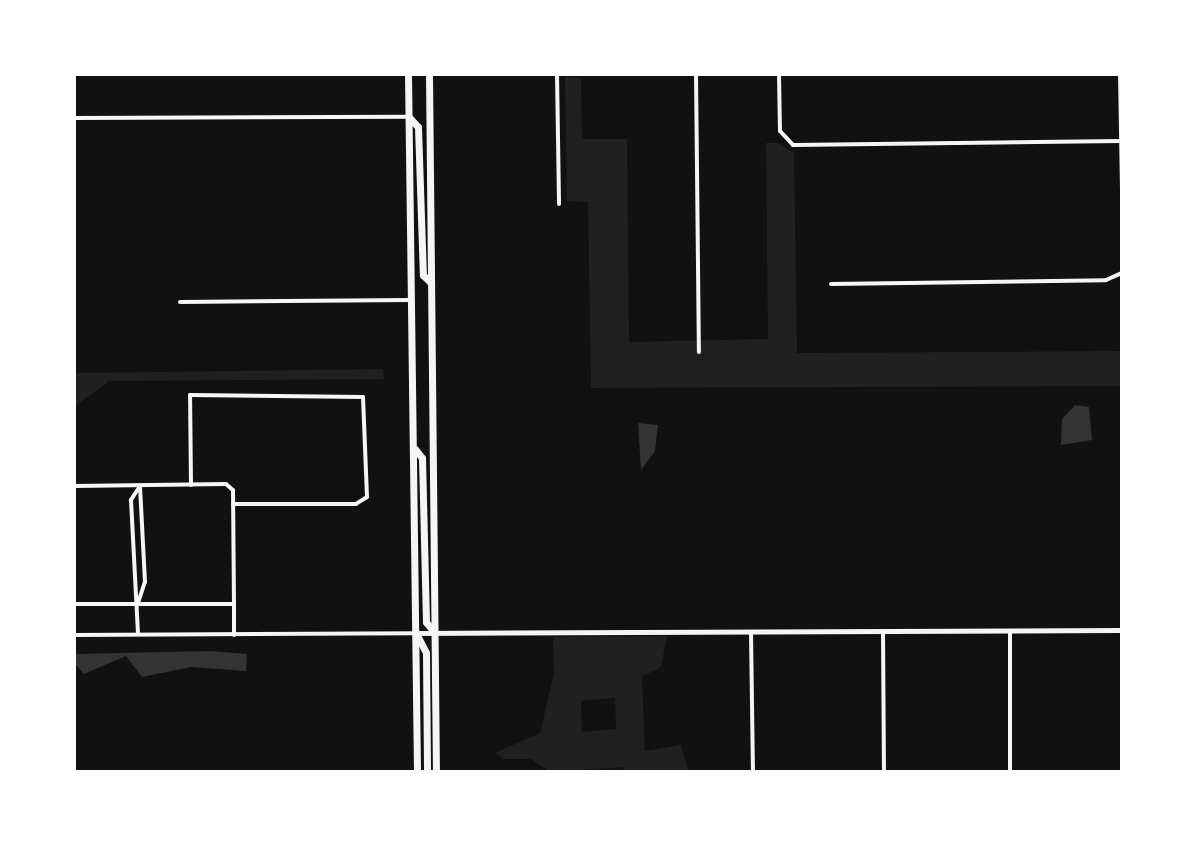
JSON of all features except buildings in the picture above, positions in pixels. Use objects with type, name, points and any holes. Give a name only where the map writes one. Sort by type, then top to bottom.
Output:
[{"type":"main road","points":[[408,74],[417,772]]},
{"type":"main road","points":[[429,74],[436,772]]},
{"type":"main road","points":[[409,117],[418,127],[423,275],[431,283]]},
{"type":"main road","points":[[414,447],[422,458],[426,622],[435,633]]},
{"type":"main road","points":[[416,633],[426,653],[427,772]]},
{"type":"street","points":[[557,74],[559,204]]},
{"type":"street","points":[[696,74],[699,352]]},
{"type":"street","points":[[779,74],[780,131],[786,142],[1121,141]]},
{"type":"street","points":[[1120,74],[1122,193]]},
{"type":"street","points":[[74,118],[409,117]]},
{"type":"street","points":[[831,284],[1120,275]]},
{"type":"street","points":[[180,302],[412,300]]},
{"type":"street","points":[[191,485],[190,395],[363,397],[367,497],[356,504],[233,504]]},
{"type":"street","points":[[74,486],[226,484],[233,490],[234,635]]},
{"type":"street","points":[[138,603],[145,582],[140,486]]},
{"type":"street","points":[[138,635],[131,500],[140,486]]},
{"type":"street","points":[[74,604],[234,604]]},
{"type":"street","points":[[74,635],[1122,630]]},
{"type":"street","points":[[883,631],[884,772]]},
{"type":"street","points":[[1010,631],[1010,772]]},
{"type":"street","points":[[751,632],[753,772]]},
{"type":"shaded area","points":[[565,77],[581,78],[582,139],[627,139],[629,342],[768,339],[766,143],[778,143],[794,153],[797,353],[1122,351],[1122,386],[591,388],[588,202],[567,201]]},
{"type":"shaded area","points":[[383,369],[384,379],[109,381],[74,407],[74,373]]},
{"type":"shaded area","points":[[1075,405],[1089,407],[1092,440],[1061,445],[1062,419]]},
{"type":"shaded area","points":[[638,423],[658,425],[655,451],[641,470]]},
{"type":"shaded area","points":[[667,636],[661,667],[642,677],[645,751],[681,745],[689,772],[625,772],[624,767],[550,772],[531,759],[503,759],[495,753],[540,733],[554,673],[553,637]],"holes":[[[615,698],[616,729],[582,732],[581,701]]]},
{"type":"shaded area","points":[[211,651],[247,654],[246,671],[191,667],[142,677],[126,656],[84,674],[74,663],[74,654]]}]
